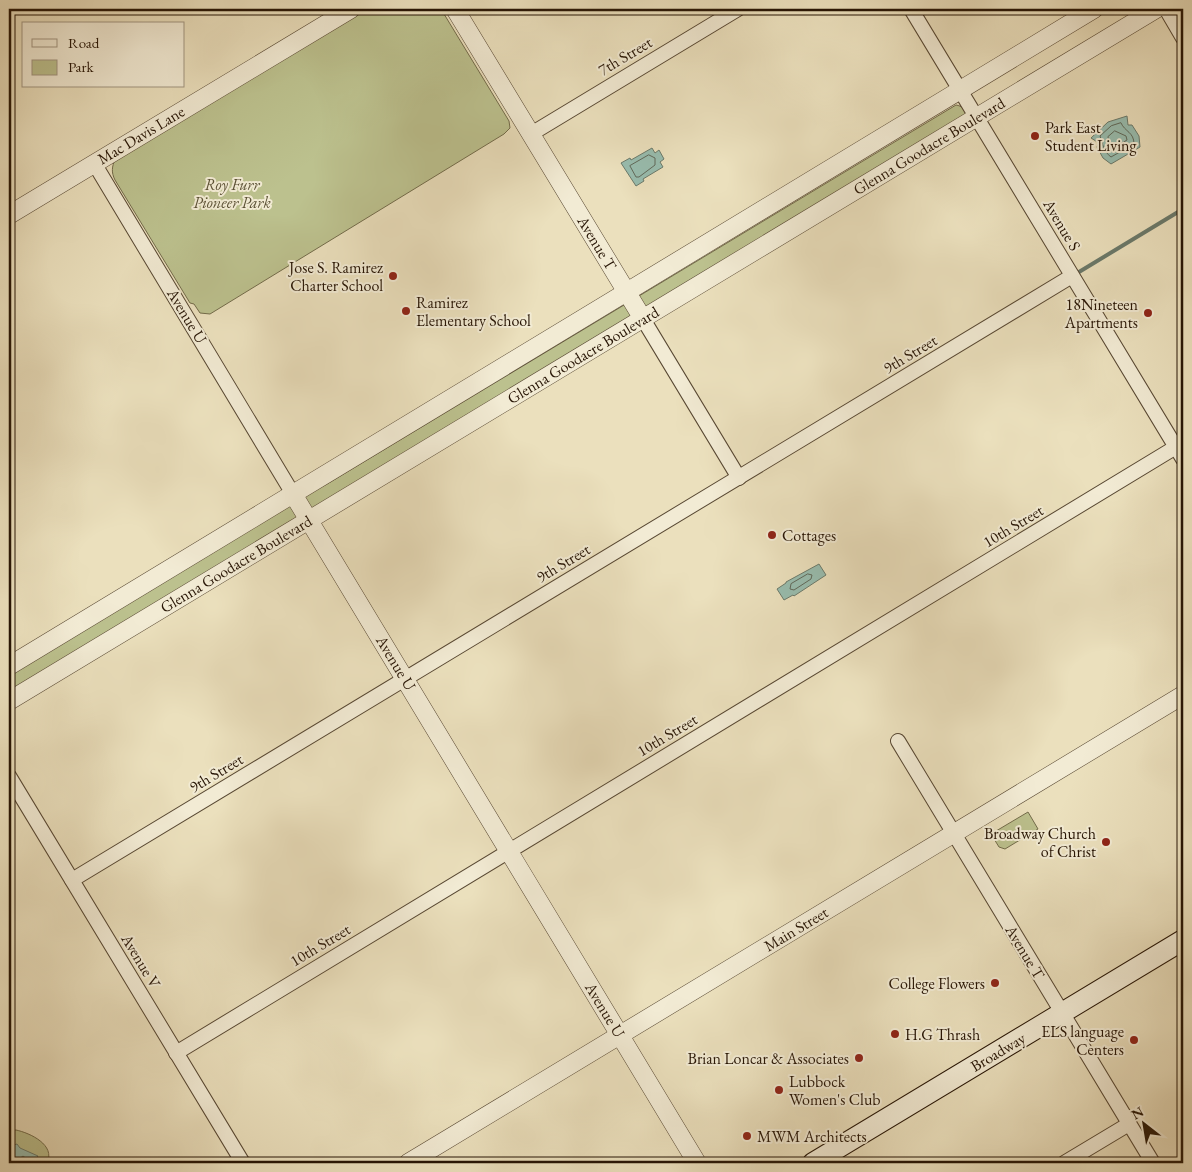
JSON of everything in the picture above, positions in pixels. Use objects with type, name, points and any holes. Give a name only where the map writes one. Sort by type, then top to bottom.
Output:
[{"type":"main road","name":"Broadway","points":[[813,1163],[1183,940]]},
{"type":"street","name":"Mac Davis Lane","points":[[9,214],[351,9]]},
{"type":"street","name":"Avenue T","points":[[455,9],[739,478]]},
{"type":"street","name":"7th Street","points":[[531,134],[738,9]]},
{"type":"street","name":"Avenue S","points":[[911,9],[1180,453]]},
{"type":"street","name":"Glenna Goodacre Boulevard","points":[[9,666],[1094,9]]},
{"type":"street","name":"Glenna Goodacre Boulevard","points":[[9,701],[1156,9]]},
{"type":"street","points":[[1166,9],[1183,38]]},
{"type":"street","name":"Avenue U","points":[[94,163],[697,1163]]},
{"type":"street","name":"9th Street","points":[[72,880],[1072,276]]},
{"type":"street","name":"10th Street","points":[[176,1053],[509,851],[1180,453]]},
{"type":"street","name":"Main Street","points":[[408,1163],[1183,695]]},
{"type":"street","name":"Avenue T","points":[[898,741],[1153,1163]]},
{"type":"street","name":"Avenue V","points":[[9,776],[243,1163]]},
{"type":"street","points":[[1064,1163],[1129,1124]]},
{"type":"green space","name":"Roy Furr Pioneer Park","points":[[363,9],[441,9],[509,121],[510,128],[504,134],[210,314],[200,313],[194,304],[190,303],[115,180],[112,170],[115,159]]},
{"type":"green space","points":[[956,105],[963,108],[967,115],[9,692],[9,670],[272,512],[327,484]]},
{"type":"green space","points":[[1028,812],[1038,829],[1005,849],[999,847],[991,834]]},
{"type":"green space","points":[[16,1130],[34,1137],[45,1145],[49,1157],[47,1163],[9,1163],[9,1131]]},
{"type":"water","points":[[1127,116],[1128,125],[1132,125],[1139,136],[1140,147],[1111,164],[1103,158],[1097,147],[1099,143],[1091,138],[1108,122]]},
{"type":"water","points":[[652,148],[655,153],[659,150],[664,159],[660,162],[663,167],[643,179],[644,181],[636,186],[621,163],[630,158],[631,160]]},
{"type":"water","points":[[819,564],[826,575],[794,596],[784,600],[777,589]]},
{"type":"water","points":[[17,1144],[20,1148],[38,1156],[32,1163],[23,1156],[19,1159],[26,1163],[9,1163],[9,1152]]},
{"type":"waterway","points":[[1074,275],[1183,209]]},
{"type":"place","name":"Park East Student Living","points":[[1035,136]]},
{"type":"place","name":"Jose S. Ramirez Charter School","points":[[393,276]]},
{"type":"place","name":"Ramirez Elementary School","points":[[406,311]]},
{"type":"place","name":"18Nineteen Apartments","points":[[1148,313]]},
{"type":"place","name":"Cottages","points":[[772,535]]},
{"type":"place","name":"Broadway Church of Christ","points":[[1106,842]]},
{"type":"place","name":"College Flowers","points":[[995,983]]},
{"type":"place","name":"H.G Thrash","points":[[895,1034]]},
{"type":"place","name":"ELS language Centers","points":[[1134,1040]]},
{"type":"place","name":"Brian Loncar & Associates","points":[[859,1058]]},
{"type":"place","name":"Lubbock Women's Club","points":[[779,1090]]},
{"type":"place","name":"MWM Architects","points":[[747,1136]]}]
